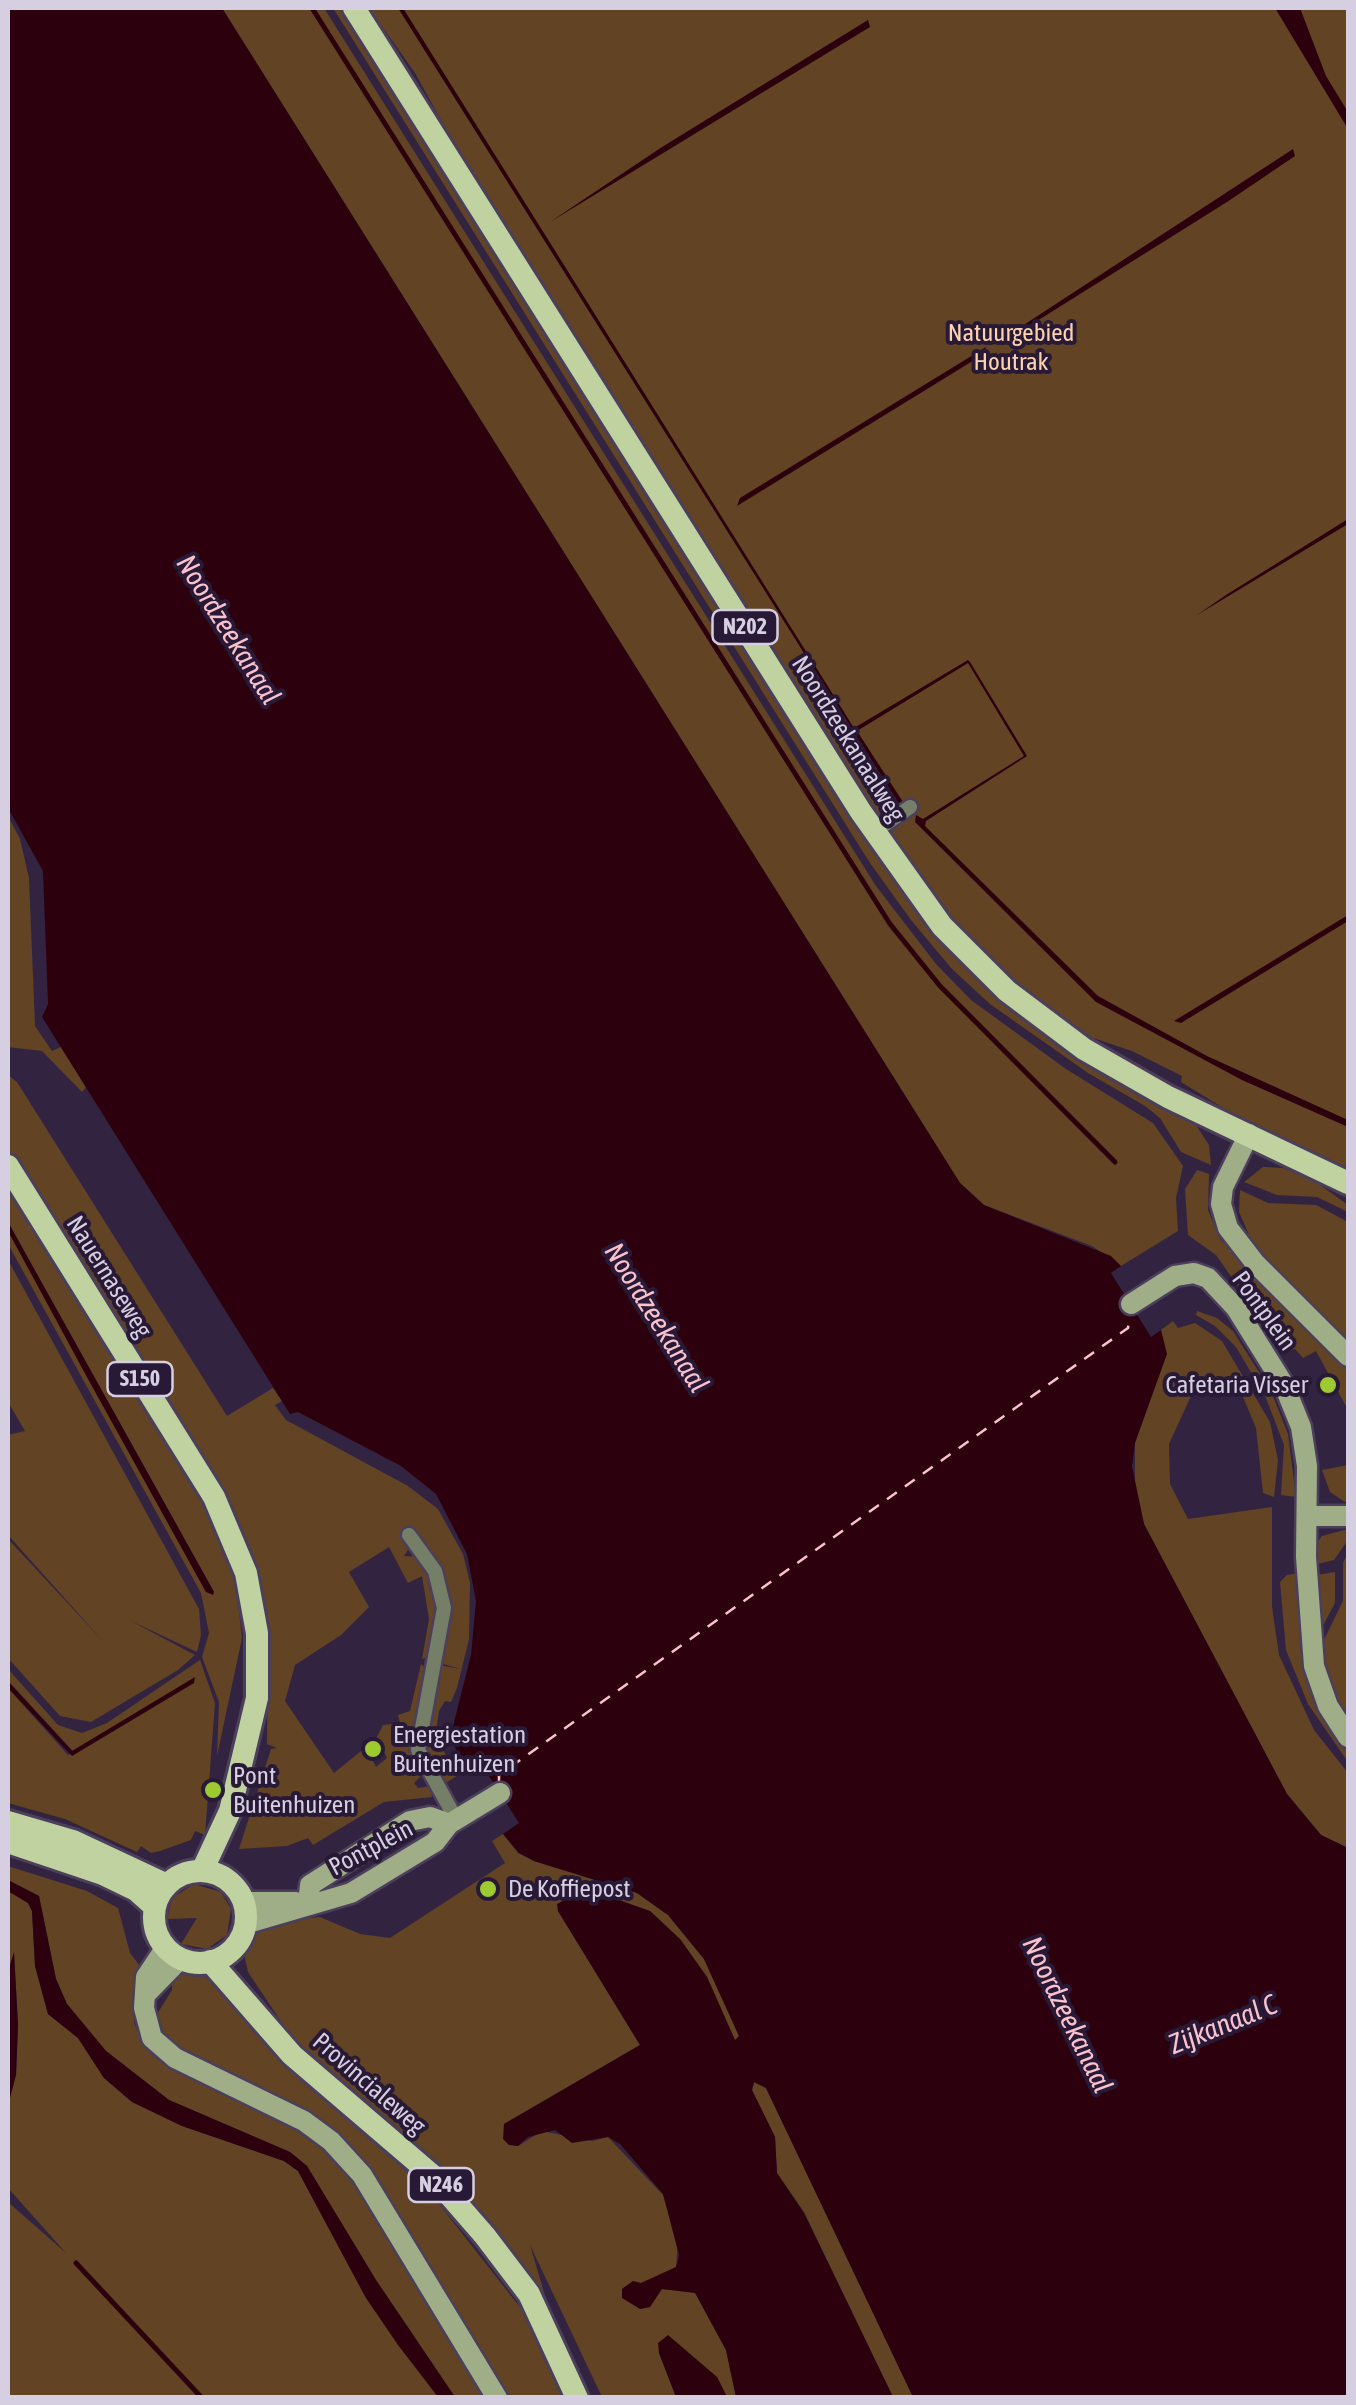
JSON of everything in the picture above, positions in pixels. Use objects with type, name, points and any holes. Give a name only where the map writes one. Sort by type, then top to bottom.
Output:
[{"type":"main road","name":"Noordzeekanaalweg","points":[[354,8],[874,832],[942,926],[1036,1016],[1129,1076],[1248,1134]]},
{"type":"main road","name":"N202","points":[[1248,1134],[1348,1183]]},
{"type":"main road","name":"Nauernaseweg","points":[[8,1166],[214,1497],[246,1573],[257,1632],[257,1698],[211,1873]]},
{"type":"main road","points":[[8,1822],[73,1842],[167,1885]]},
{"type":"main road","points":[[8,1842],[103,1874],[136,1890],[155,1907]]},
{"type":"main road","points":[[188,1872],[211,1873],[245,1913],[220,1956],[173,1953],[155,1924],[155,1907],[167,1885],[188,1872]]},
{"type":"main road","name":"Provincialeweg","points":[[220,1956],[256,2011],[310,2072],[432,2175],[486,2236],[528,2294],[577,2398]]},
{"type":"street","points":[[874,832],[910,807]]},
{"type":"street","points":[[1248,1134],[1223,1186],[1228,1228],[1255,1263],[1348,1356]]},
{"type":"street","name":"Pontplein","points":[[1131,1304],[1185,1273],[1208,1278],[1224,1293],[1271,1361],[1294,1406],[1304,1446],[1308,1516]]},
{"type":"street","points":[[1348,1516],[1308,1516],[1314,1666],[1328,1706],[1348,1737]]},
{"type":"street","points":[[409,1535],[435,1571],[444,1608],[418,1750],[453,1822]]},
{"type":"street","name":"Pontplein","points":[[245,1913],[351,1893],[434,1842],[453,1822],[500,1793]]},
{"type":"street","name":"Pontplein","points":[[308,1903],[310,1885],[410,1822],[430,1817],[453,1822]]},
{"type":"street","points":[[173,1953],[146,1977],[146,2024],[162,2048],[304,2122],[332,2141],[362,2174],[497,2398]]},
{"type":"green space","points":[[222,8],[324,8],[876,886],[936,964],[971,1000],[1066,1069],[1153,1123],[1183,1166],[1176,1198],[1178,1231],[1121,1266],[1092,1246],[984,1205],[960,1183]]},
{"type":"green space","points":[[333,8],[341,8],[389,77],[599,411],[618,452],[658,516],[680,541],[920,913],[1073,1053],[1196,1125],[1209,1145],[1211,1165],[1181,1152],[1160,1118],[1145,1106],[1088,1073],[990,1004],[952,969],[911,920],[870,863]]},
{"type":"green space","name":"Natuurgebied Houtrak","points":[[369,8],[1348,8],[1348,1169],[1233,1114],[1181,1082],[1182,1076],[1132,1051],[1075,1032],[1038,1006],[948,920],[888,832],[891,817],[876,818],[463,160],[415,73]]},
{"type":"green space","points":[[8,816],[20,839],[29,878],[35,1026],[52,1051],[61,1047],[86,1087],[82,1092],[42,1051],[8,1047]]},
{"type":"green space","points":[[8,1075],[17,1082],[227,1416],[273,1388],[282,1401],[275,1405],[286,1420],[408,1486],[438,1509],[463,1554],[470,1583],[469,1639],[457,1688],[451,1702],[445,1701],[439,1711],[435,1737],[458,1775],[446,1783],[448,1788],[440,1786],[432,1774],[422,1744],[439,1665],[460,1669],[440,1663],[448,1619],[443,1583],[410,1531],[405,1535],[411,1545],[404,1556],[422,1557],[439,1598],[433,1655],[422,1659],[429,1619],[422,1576],[408,1583],[389,1547],[349,1572],[369,1607],[341,1635],[295,1665],[285,1701],[334,1773],[366,1747],[376,1767],[387,1758],[377,1737],[383,1725],[400,1723],[398,1715],[410,1711],[421,1664],[430,1672],[414,1740],[422,1775],[414,1783],[418,1788],[431,1786],[432,1797],[384,1802],[313,1845],[308,1838],[287,1846],[239,1849],[271,1749],[277,1748],[267,1744],[268,1646],[251,1561],[215,1479],[8,1149]]},
{"type":"green space","points":[[1263,1167],[1283,1168],[1312,1179],[1348,1205],[1348,1212],[1317,1197],[1277,1195],[1244,1182]]},
{"type":"green space","points":[[1197,1170],[1209,1174],[1208,1210],[1220,1239],[1348,1369],[1348,1410],[1316,1351],[1303,1358],[1295,1349],[1284,1352],[1216,1255],[1188,1235],[1185,1189]]},
{"type":"green space","points":[[8,1184],[178,1457],[234,1566],[242,1638],[217,1756],[219,1702],[202,1657],[209,1633],[201,1593],[8,1244],[8,1231],[206,1592],[214,1592],[8,1222]]},
{"type":"green space","points":[[1240,1190],[1268,1203],[1316,1205],[1348,1222],[1348,1345],[1252,1242],[1239,1212]]},
{"type":"green space","points":[[8,1260],[199,1609],[201,1635],[197,1652],[131,1621],[195,1655],[178,1670],[91,1722],[60,1716],[8,1658],[8,1539],[102,1640],[8,1535],[8,1435],[25,1431],[8,1402]]},
{"type":"green space","points":[[1197,1311],[1217,1318],[1233,1331],[1271,1391],[1288,1434],[1296,1497],[1281,1495],[1284,1445],[1266,1398],[1236,1347],[1215,1326],[1196,1315]]},
{"type":"green space","points":[[1173,1321],[1178,1328],[1195,1323],[1222,1341],[1270,1422],[1278,1460],[1274,1497],[1263,1493],[1256,1428],[1240,1390],[1226,1380],[1196,1385],[1169,1444],[1170,1484],[1188,1519],[1272,1507],[1272,1607],[1279,1655],[1314,1730],[1348,1773],[1348,1848],[1321,1835],[1287,1794],[1144,1524],[1135,1492],[1135,1443],[1161,1330]]},
{"type":"green space","points":[[1348,1465],[1348,1504],[1330,1492],[1322,1470]]},
{"type":"green space","points":[[1348,1529],[1348,1540],[1334,1560],[1317,1564],[1316,1544],[1322,1536]]},
{"type":"green space","points":[[1348,1552],[1348,1724],[1329,1689],[1320,1648],[1343,1601],[1343,1563]]},
{"type":"green space","points":[[1335,1572],[1335,1603],[1317,1637],[1317,1575]]},
{"type":"green space","points":[[1298,1573],[1337,1733],[1348,1748],[1348,1762],[1308,1704],[1286,1650],[1280,1582],[1287,1575]]},
{"type":"green space","points":[[200,1660],[215,1703],[205,1835],[195,1831],[191,1840],[151,1853],[141,1846],[137,1852],[65,1819],[8,1803],[8,1688],[68,1755],[197,1679],[73,1751],[8,1681],[8,1669],[58,1725],[82,1733],[107,1723]]},
{"type":"green space","points":[[503,1834],[518,1853],[534,1861],[637,1893],[668,1915],[704,1959],[739,2036],[735,2041],[707,1977],[680,1939],[650,1911],[570,1883],[570,1897],[558,1911],[640,2045],[504,2124],[518,2146],[542,2131],[592,2141],[608,2137],[663,2195],[678,2240],[676,2268],[641,2284],[633,2281],[622,2289],[640,2309],[650,2307],[661,2289],[695,2292],[726,2350],[736,2397],[727,2397],[717,2377],[693,2359],[659,2353],[676,2397],[602,2397],[530,2245],[546,2299],[446,2174],[300,2050],[248,1972],[244,1954],[251,1935],[259,1928],[288,1920],[320,1917],[360,1934],[390,1938],[505,1863],[492,1841]]},
{"type":"green space","points":[[8,1866],[87,1891],[118,1908],[130,1953],[140,1966],[133,1985],[134,2022],[143,2045],[157,2059],[271,2113],[338,2160],[362,2191],[488,2397],[455,2397],[376,2280],[307,2166],[290,2152],[169,2100],[106,2051],[67,2004],[56,1979],[39,1896],[8,1880]]},
{"type":"green space","points":[[194,1884],[221,1892],[231,1909],[227,1935],[207,1949],[181,1944],[197,1918],[167,1919],[172,1898]]},
{"type":"green space","points":[[8,1891],[28,1903],[32,1911],[35,1966],[48,2014],[78,2038],[104,2078],[132,2102],[182,2126],[284,2161],[298,2171],[366,2298],[438,2397],[8,2397],[8,2202],[66,2253],[8,2188],[8,2105],[16,2075],[18,2025],[14,1954],[9,1968],[8,2081]]},
{"type":"green space","points":[[180,1972],[212,1976],[270,2049],[393,2153],[401,2167],[428,2190],[527,2316],[566,2397],[507,2397],[398,2223],[307,2113],[187,2054],[165,2036],[157,2014],[172,1990],[172,1979]]},
{"type":"green space","points":[[754,2082],[766,2088],[913,2397],[893,2397],[804,2212],[777,2173],[775,2137],[752,2090]]},
{"type":"water","points":[[8,8],[222,8],[960,1183],[984,1205],[1111,1256],[1121,1266],[1111,1273],[1151,1337],[1161,1330],[1167,1354],[1135,1443],[1132,1466],[1144,1524],[1287,1794],[1321,1835],[1348,1848],[1348,2397],[913,2397],[766,2088],[754,2082],[752,2090],[775,2137],[777,2173],[804,2213],[893,2397],[736,2397],[726,2350],[695,2293],[662,2289],[650,2307],[640,2309],[622,2298],[622,2289],[633,2281],[641,2283],[676,2267],[679,2255],[663,2194],[620,2144],[608,2137],[572,2143],[555,2130],[528,2137],[518,2146],[503,2139],[504,2124],[640,2045],[558,1911],[557,1904],[570,1897],[570,1883],[650,1911],[680,1939],[707,1977],[735,2040],[739,2036],[704,1959],[668,1915],[637,1893],[534,1861],[519,1853],[503,1834],[519,1823],[480,1762],[467,1770],[450,1738],[471,1655],[476,1601],[467,1554],[436,1494],[401,1466],[298,1412],[290,1414],[42,1017],[48,1004],[43,871],[8,808]]},
{"type":"water","points":[[398,8],[403,8],[854,728],[968,660],[970,662],[1027,756],[926,821],[925,826],[1098,996],[1207,1056],[1348,1120],[1348,1127],[1242,1080],[1096,1002],[915,822],[916,815],[923,819],[1024,756],[968,663],[857,731],[903,802],[899,804]]},
{"type":"water","points":[[1275,8],[1300,8],[1326,76],[1348,112],[1348,129]]},
{"type":"water","points":[[868,20],[870,27],[550,222],[662,147]]},
{"type":"water","points":[[1293,149],[1295,156],[1227,202],[1021,331],[1016,330]]},
{"type":"water","points":[[986,347],[984,354],[737,506],[740,498]]},
{"type":"water","points":[[1348,519],[1348,524],[1197,615],[1226,595]]},
{"type":"water","points":[[1348,915],[1348,921],[1181,1023],[1174,1021]]},
{"type":"water","points":[[8,1222],[213,1595],[206,1592],[88,1379],[8,1231]]},
{"type":"water","points":[[195,1677],[194,1683],[72,1756],[8,1688],[8,1681],[72,1751]]},
{"type":"water","points":[[8,1880],[39,1896],[56,1979],[67,2004],[106,2051],[169,2100],[290,2152],[307,2166],[376,2280],[455,2397],[438,2397],[398,2345],[366,2298],[298,2171],[284,2161],[182,2126],[132,2102],[104,2078],[78,2038],[48,2014],[35,1966],[32,1911],[28,1903],[8,1891]]},
{"type":"water","points":[[14,1952],[18,2025],[16,2075],[8,2105],[9,1968]]},
{"type":"water","points":[[668,2335],[717,2377],[727,2397],[676,2397],[659,2353],[658,2343]]},
{"type":"waterway","points":[[312,8],[890,924],[940,986],[1115,1162]]},
{"type":"waterway","points":[[76,2263],[202,2398]]},
{"type":"ferry route","points":[[499,1783],[499,1775],[1128,1328],[1130,1311]]},
{"type":"place","name":"Cafetaria Visser","points":[[1328,1385]]},
{"type":"place","name":"Energiestation Buitenhuizen","points":[[373,1749]]},
{"type":"place","name":"Pont Buitenhuizen","points":[[213,1790]]},
{"type":"place","name":"De Koffiepost","points":[[488,1889]]},
{"type":"water label","name":"Noordzeekanaal","points":[[228,630]]},
{"type":"water label","name":"Noordzeekanaal","points":[[656,1318]]},
{"type":"water label","name":"Noordzeekanaal","points":[[1067,2015]]},
{"type":"water label","name":"Zijkanaal C","points":[[1223,2025]]}]
